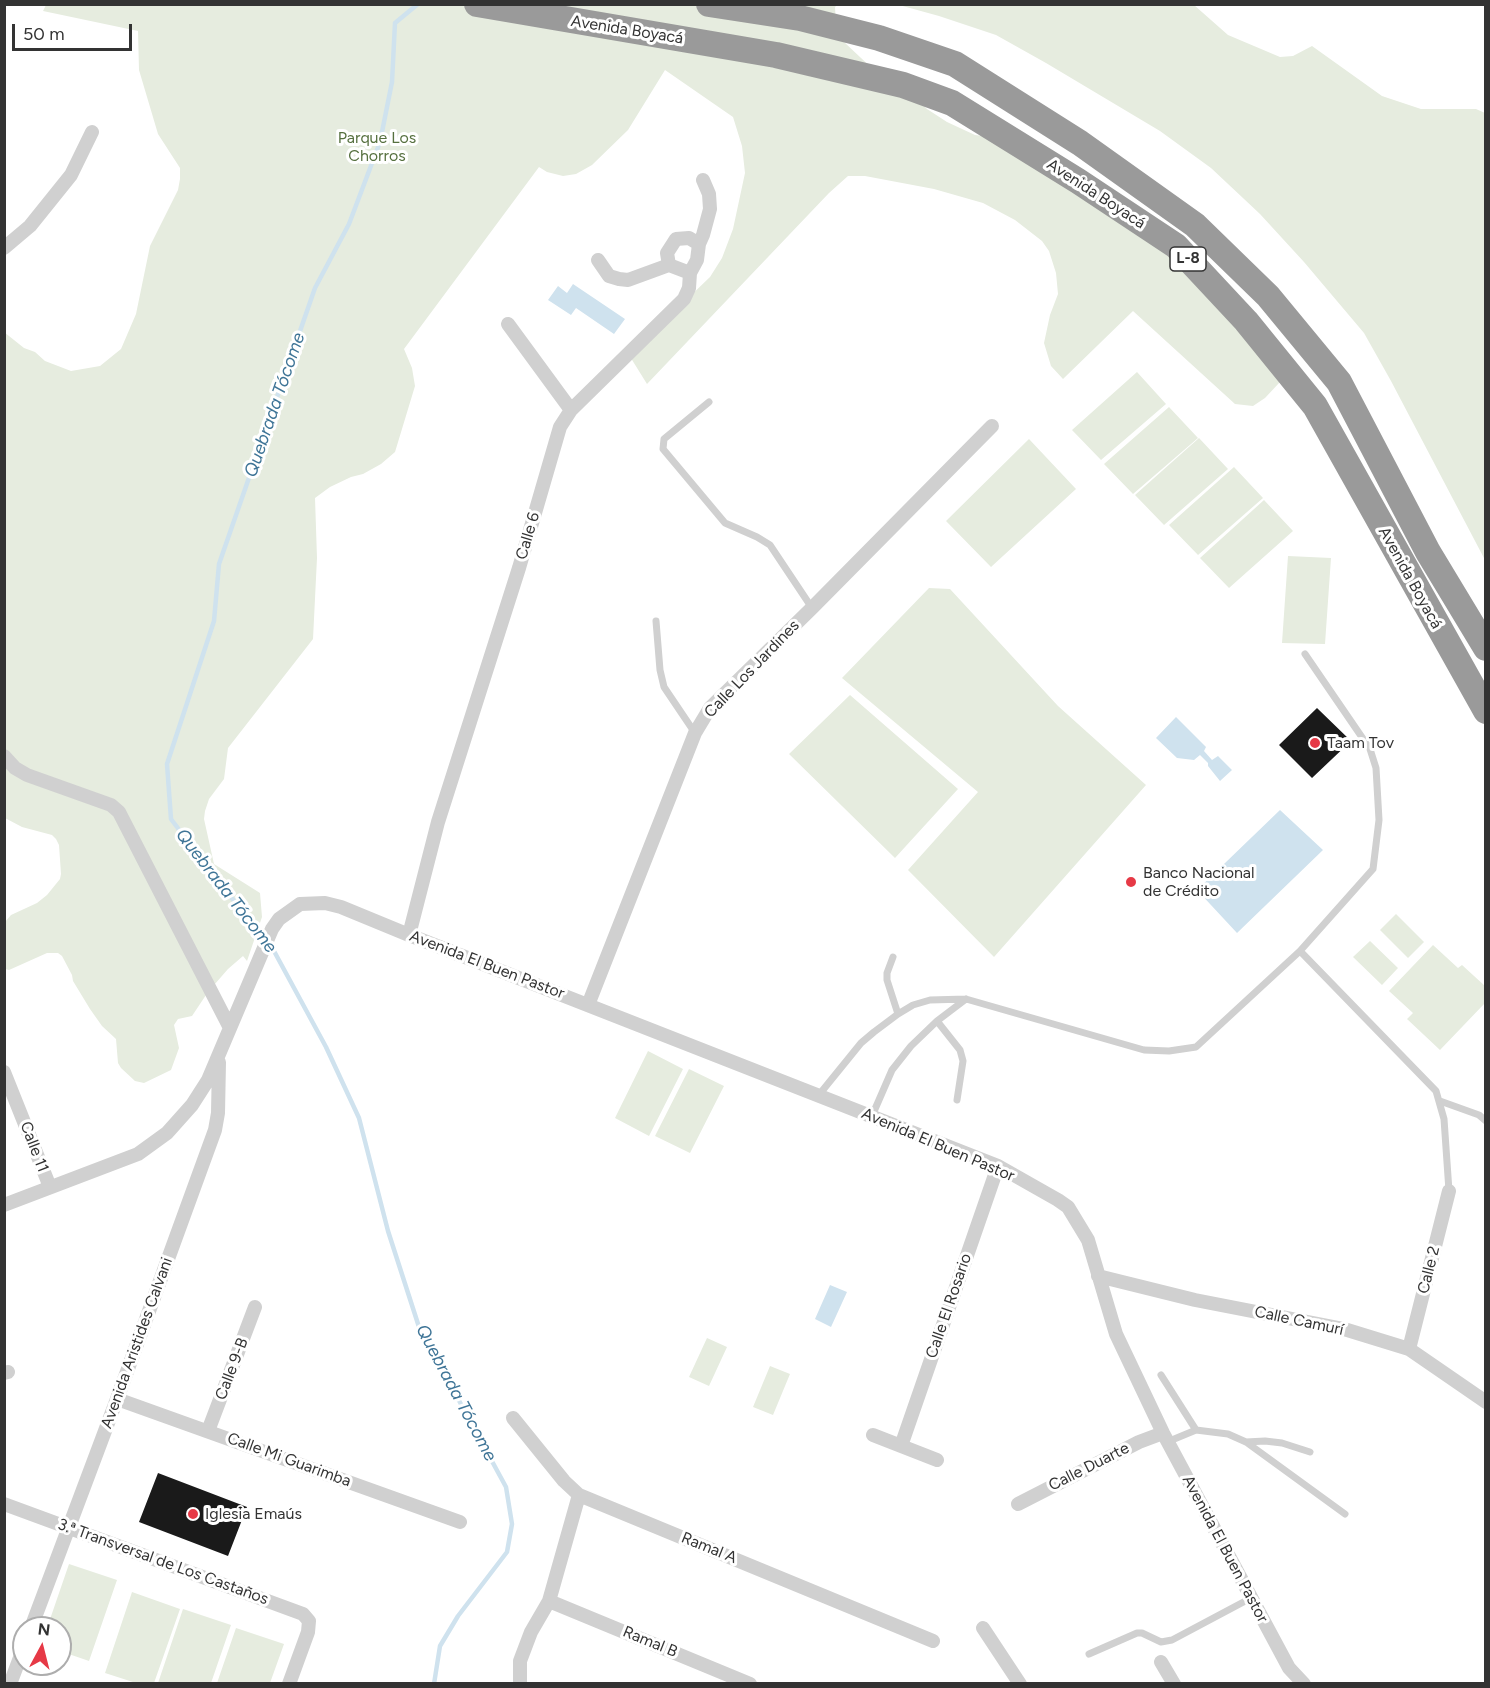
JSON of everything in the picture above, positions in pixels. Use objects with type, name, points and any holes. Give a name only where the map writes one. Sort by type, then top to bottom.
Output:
[{"type":"highway","name":"Avenida Boyacá","points":[[477,4],[776,55],[840,68],[903,85],[952,103],[1078,181],[1176,246],[1246,321],[1316,405],[1485,711]]},
{"type":"highway","name":"Avenida Boyacá","points":[[709,4],[811,21],[879,38],[955,64],[1080,143],[1195,225],[1268,296],[1339,382],[1428,552],[1485,648]]},
{"type":"street","points":[[4,248],[30,226],[71,175],[92,132]]},
{"type":"street","name":"Calle 6","points":[[409,935],[438,822],[519,568],[560,427],[570,410],[684,299],[689,288],[690,273],[697,261],[699,244],[710,209],[709,194],[703,180]]},
{"type":"street","points":[[669,265],[667,253],[676,239],[689,238],[699,244]]},
{"type":"street","points":[[598,260],[609,276],[628,280],[669,265],[690,273]]},
{"type":"street","points":[[508,324],[570,410]]},
{"type":"street","name":"Calle Los Jardines","points":[[588,1005],[695,733],[710,708],[992,426]]},
{"type":"street","points":[[4,756],[15,768],[27,775],[111,805],[119,812],[230,1028]]},
{"type":"street","name":"Avenida El Buen Pastor","points":[[4,1205],[138,1154],[167,1133],[192,1106],[208,1080],[272,929],[279,918],[300,904],[325,903],[341,907],[998,1166],[1068,1208],[1083,1228],[1116,1334],[1165,1438],[1289,1668],[1304,1683]]},
{"type":"street","name":"Avenida Aristides Calvani","points":[[36,1616],[215,1130],[218,1113],[220,1053]]},
{"type":"street","name":"Calle 11","points":[[4,1072],[50,1187]]},
{"type":"street","name":"Calle El Rosario","points":[[901,1446],[998,1166]]},
{"type":"street","name":"Calle 2","points":[[1409,1349],[1449,1191]]},
{"type":"street","name":"Calle Camurí","points":[[1098,1276],[1195,1300],[1344,1329],[1409,1349],[1485,1402]]},
{"type":"street","name":"Calle 9-B","points":[[208,1431],[255,1307]]},
{"type":"street","name":"Calle Mi Guarimba","points":[[117,1400],[460,1522]]},
{"type":"street","name":"Ramal A","points":[[513,1418],[564,1481],[579,1495],[933,1641]]},
{"type":"street","points":[[873,1436],[937,1460]]},
{"type":"street","name":"Calle Duarte","points":[[1018,1504],[1139,1442],[1165,1438]]},
{"type":"street","points":[[520,1683],[520,1661],[531,1632],[549,1601],[579,1495]]},
{"type":"street","name":"3.ª Transversal de Los Castaños","points":[[4,1504],[303,1614],[309,1621],[308,1632],[289,1683]]},
{"type":"street","name":"Ramal B","points":[[549,1601],[750,1683]]},
{"type":"street","points":[[983,1628],[1020,1683]]},
{"type":"street","points":[[1161,1662],[1174,1683]]},
{"type":"lane","points":[[709,402],[664,439],[663,449],[725,523],[770,545],[812,608]]},
{"type":"lane","points":[[656,621],[660,670],[664,687],[695,733]]},
{"type":"lane","points":[[818,1096],[861,1043],[898,1014],[913,1005],[930,1000],[966,999],[1144,1050],[1169,1051],[1196,1047],[1300,951],[1372,869],[1379,820],[1376,768],[1370,749],[1305,654]]},
{"type":"lane","points":[[1300,951],[1436,1091],[1444,1119],[1449,1191]]},
{"type":"lane","points":[[893,957],[887,980],[898,1014]]},
{"type":"lane","points":[[872,1116],[892,1070],[911,1046],[966,999]]},
{"type":"lane","points":[[938,1021],[960,1050],[963,1062],[957,1100]]},
{"type":"lane","points":[[1440,1101],[1479,1115],[1485,1121]]},
{"type":"lane","points":[[1161,1375],[1197,1431]]},
{"type":"lane","points":[[1165,1438],[1197,1431],[1228,1434],[1246,1442],[1345,1514]]},
{"type":"lane","points":[[1246,1442],[1265,1440],[1310,1452]]},
{"type":"lane","points":[[1089,1654],[1137,1633],[1161,1642],[1172,1640],[1251,1598]]},
{"type":"green space","name":"Parque Los Chorros","points":[[838,4],[835,7],[836,24],[844,42],[877,73],[912,94],[927,109],[947,122],[975,135],[1023,141],[1162,230],[1280,382],[1265,398],[1253,406],[1235,404],[1133,311],[1063,379],[1051,366],[1044,343],[1050,315],[1058,294],[1056,273],[1049,251],[1042,241],[1015,220],[983,203],[934,189],[865,176],[848,176],[829,193],[647,384],[629,355],[710,277],[722,258],[733,229],[745,173],[742,146],[733,117],[665,70],[628,130],[592,165],[576,174],[563,176],[547,172],[539,167],[404,349],[412,368],[415,386],[395,452],[381,464],[330,487],[315,498],[317,558],[313,639],[228,748],[224,779],[209,799],[205,811],[204,819],[214,864],[260,893],[262,917],[247,961],[243,956],[228,969],[208,992],[192,1016],[178,1019],[174,1025],[179,1048],[171,1070],[144,1083],[135,1081],[118,1063],[116,1039],[102,1026],[90,1009],[73,981],[62,956],[58,953],[47,953],[9,970],[5,969],[5,922],[11,915],[37,903],[47,895],[60,879],[61,874],[59,845],[52,835],[22,827],[5,818],[4,332],[45,361],[71,371],[100,366],[121,349],[136,314],[150,246],[178,190],[180,179],[180,168],[158,134],[139,70],[138,31],[43,11],[46,5]]},
{"type":"green space","points":[[899,5],[1194,5],[1228,35],[1280,57],[1293,56],[1312,46],[1382,96],[1421,109],[1476,109],[1485,113],[1485,560],[1364,333],[1260,214],[1211,168],[1160,131],[1046,63],[996,35]]},
{"type":"green space","points":[[1137,372],[1166,404],[1101,460],[1072,430]]},
{"type":"green space","points":[[1169,407],[1198,438],[1133,494],[1104,464]]},
{"type":"green space","points":[[1199,438],[1228,469],[1164,525],[1135,495]]},
{"type":"green space","points":[[1029,439],[1076,489],[991,567],[946,521]]},
{"type":"green space","points":[[1234,467],[1263,498],[1198,555],[1169,525]]},
{"type":"green space","points":[[1264,500],[1293,531],[1229,588],[1200,558]]},
{"type":"green space","points":[[1288,556],[1331,558],[1325,644],[1282,643]]},
{"type":"green space","points":[[929,588],[950,589],[1058,706],[1146,785],[994,957],[908,870],[978,792],[842,678]]},
{"type":"green space","points":[[850,695],[958,789],[895,858],[789,754]]},
{"type":"green space","points":[[1396,914],[1424,942],[1408,958],[1380,930]]},
{"type":"green space","points":[[1370,941],[1398,968],[1382,985],[1353,957]]},
{"type":"green space","points":[[1433,945],[1458,968],[1462,965],[1485,986],[1485,1003],[1440,1050],[1407,1019],[1413,1013],[1389,991]]},
{"type":"green space","points":[[648,1051],[683,1069],[649,1136],[615,1118]]},
{"type":"green space","points":[[689,1069],[724,1086],[690,1153],[655,1136]]},
{"type":"green space","points":[[707,1338],[727,1347],[709,1386],[689,1377]]},
{"type":"green space","points":[[770,1366],[790,1374],[773,1415],[753,1407]]},
{"type":"green space","points":[[69,1564],[117,1580],[89,1661],[72,1655],[72,1616],[51,1616]]},
{"type":"green space","points":[[132,1592],[180,1609],[154,1683],[136,1683],[105,1673]]},
{"type":"green space","points":[[183,1609],[231,1625],[211,1683],[158,1683]]},
{"type":"green space","points":[[236,1628],[284,1644],[270,1683],[217,1683]]},
{"type":"water","points":[[573,284],[625,319],[614,334],[576,308],[571,315],[548,300],[558,286],[567,293]]},
{"type":"water","points":[[1176,717],[1206,747],[1204,751],[1212,760],[1218,756],[1232,770],[1220,781],[1200,755],[1194,760],[1177,758],[1156,738]]},
{"type":"water","points":[[1280,810],[1323,850],[1237,933],[1197,890]]},
{"type":"water","points":[[830,1285],[847,1292],[831,1327],[815,1319]]},
{"type":"building","name":"Taam Tov","points":[[1317,708],[1351,741],[1312,778],[1279,745]]},
{"type":"building","name":"Iglesia Emaús","points":[[158,1473],[247,1507],[228,1556],[139,1522]]},
{"type":"waterway","name":"Quebrada Tócome","points":[[418,4],[395,23],[392,82],[380,142],[349,224],[315,288],[219,564],[214,621],[167,764],[171,819],[223,888],[268,940],[326,1047],[359,1118],[388,1231],[419,1327],[506,1487],[512,1524],[507,1552],[458,1616],[440,1646],[434,1684]]},
{"type":"place","name":"Taam Tov","points":[[1315,743]]},
{"type":"place","name":"Banco Nacional de Crédito","points":[[1131,882]]},
{"type":"place","name":"Iglesia Emaús","points":[[193,1514]]}]
